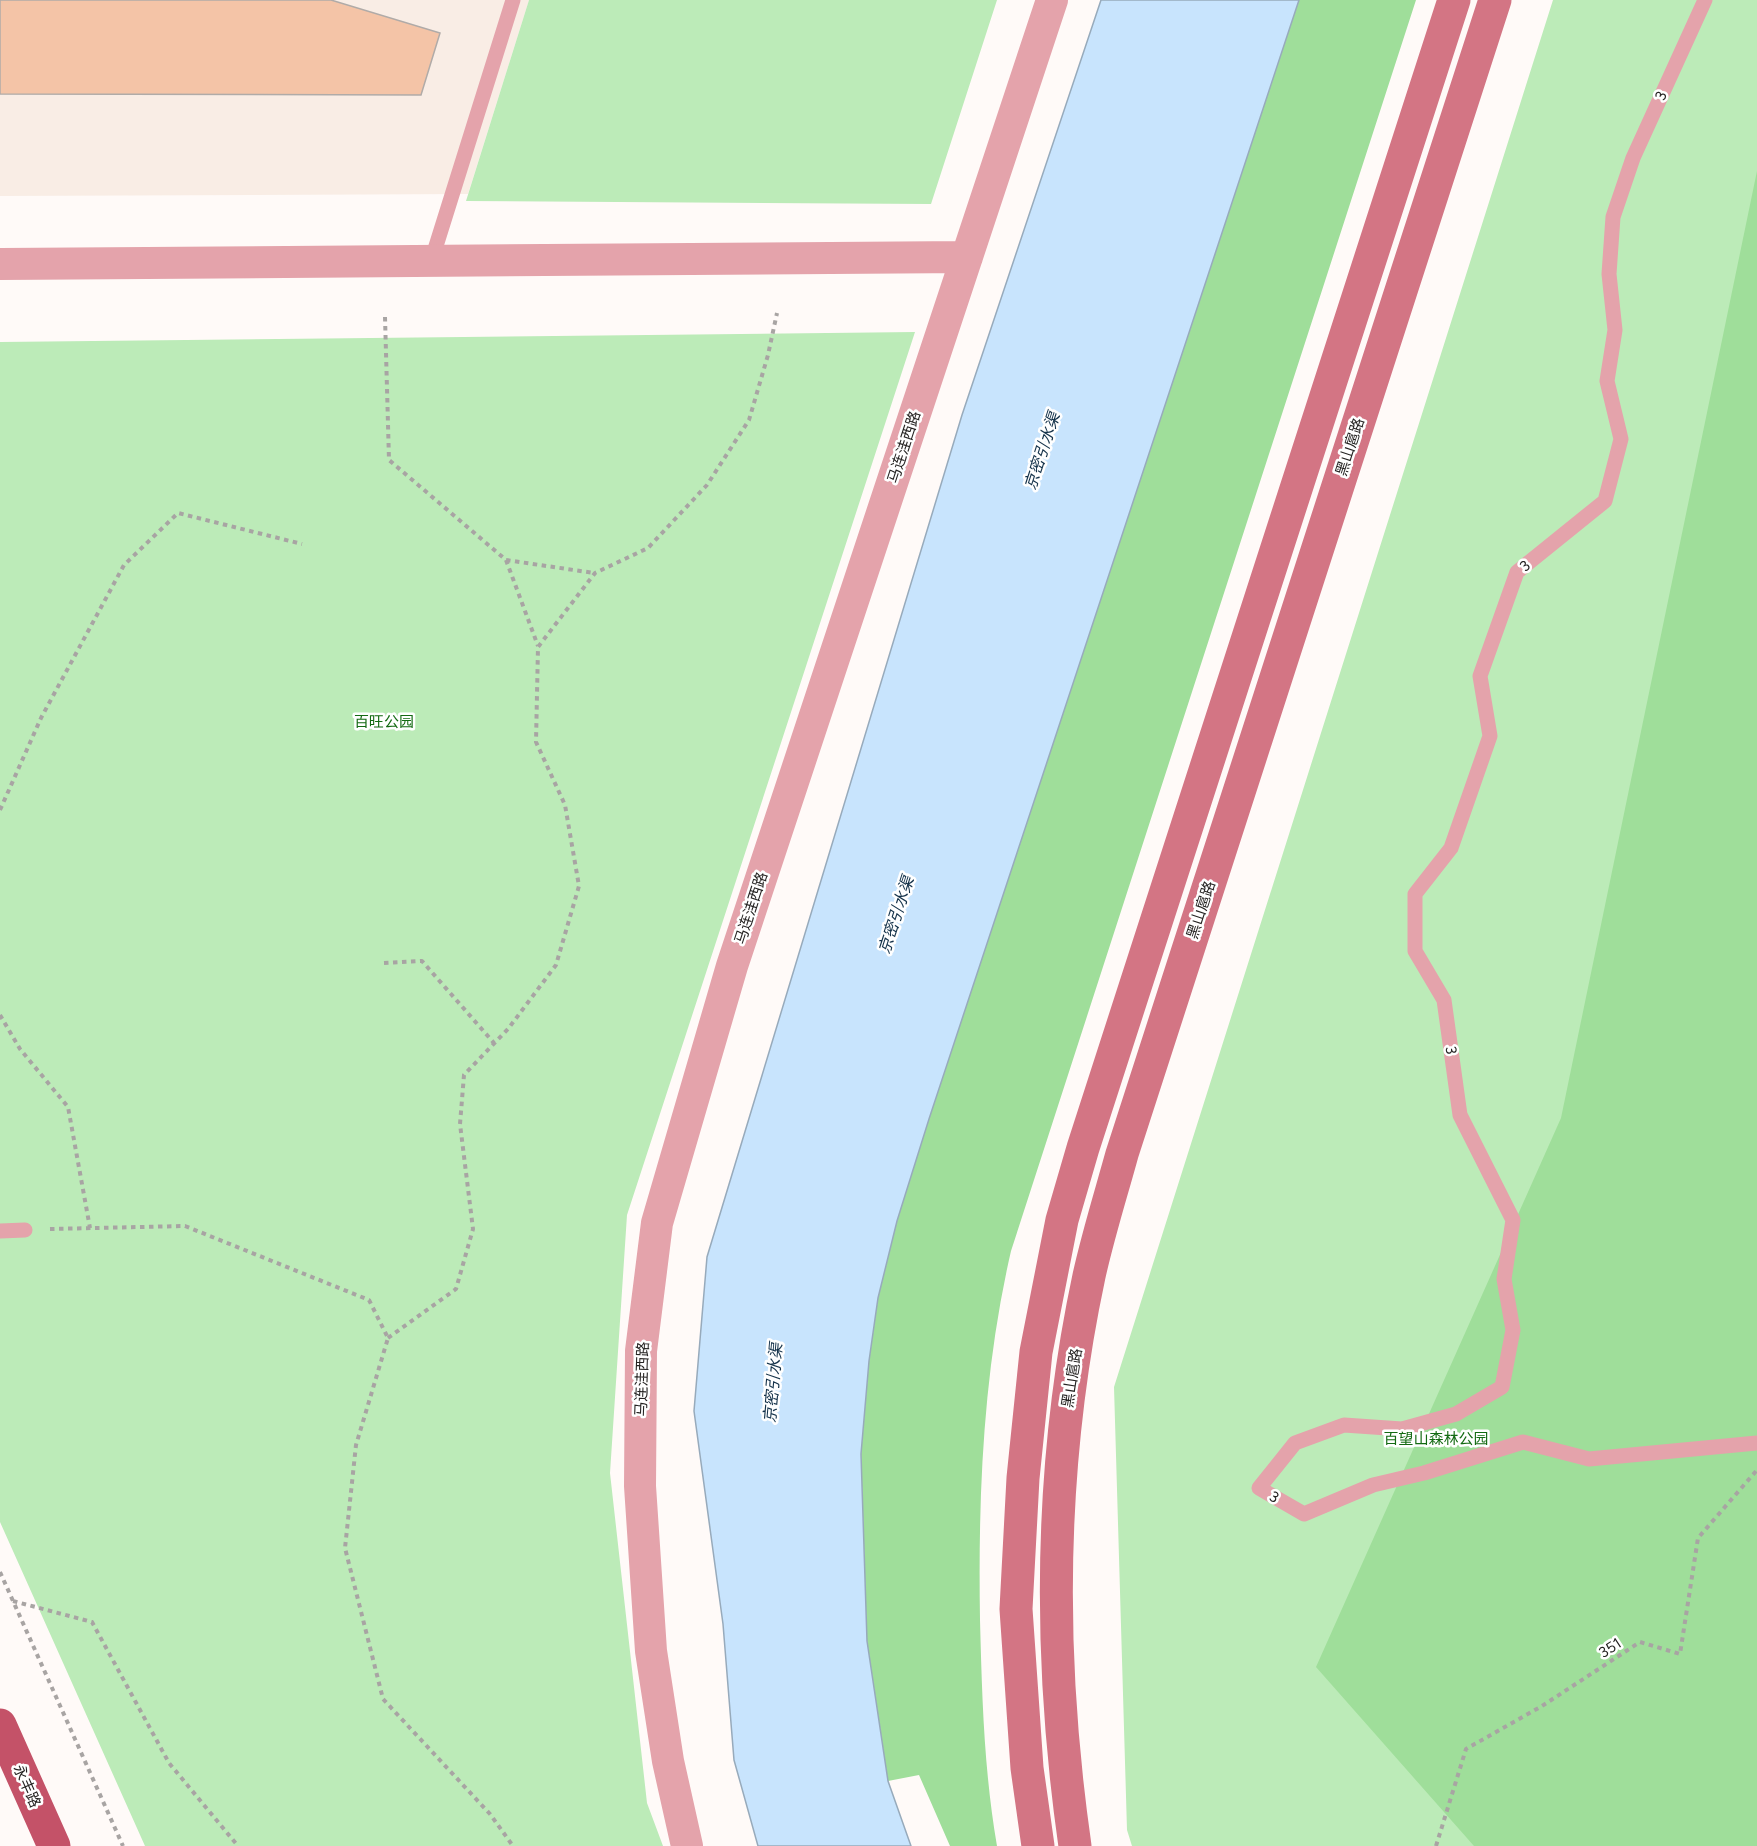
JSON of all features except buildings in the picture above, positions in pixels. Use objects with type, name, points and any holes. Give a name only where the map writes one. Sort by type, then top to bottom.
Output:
[{"type":"main road","points":[[1038,1846],[1027,1768],[1016,1608],[1023,1478],[1036,1352],[1060,1230],[1086,1137],[1454,0]]},
{"type":"main road","name":"黑山扈路","points":[[1075,1846],[1064,1768],[1056,1611],[1066,1419],[1089,1278],[1126,1142],[1495,0]]},
{"type":"main road","name":"永丰路","points":[[0,1725],[54,1846]]},
{"type":"street","name":"马连洼西路","points":[[687,1846],[668,1761],[651,1651],[640,1486],[641,1351],[657,1223],[732,966],[1052,0]]},
{"type":"street","points":[[0,264],[967,257]]},
{"type":"lane","points":[[431,262],[513,0]]},
{"type":"lane","name":"3","points":[[1706,0],[1633,158],[1613,217],[1609,274],[1615,330],[1607,381],[1621,439],[1605,501],[1517,572],[1480,676],[1490,736],[1451,848],[1415,894],[1415,951],[1444,1000],[1460,1115],[1513,1220],[1504,1279],[1513,1330],[1502,1387],[1456,1414],[1402,1429],[1344,1425],[1295,1443],[1259,1488],[1304,1514],[1373,1485],[1424,1473],[1523,1442],[1589,1459],[1757,1443]]},
{"type":"lane","points":[[0,1231],[25,1230]]},
{"type":"path","points":[[538,647],[595,573],[648,548],[707,485],[748,420],[768,355],[777,314]]},
{"type":"path","points":[[385,317],[389,460],[506,560],[538,647],[536,742],[565,805],[579,886],[556,965],[494,1043],[464,1075],[460,1124],[473,1229],[456,1289],[388,1338],[356,1445],[345,1548],[383,1699],[490,1814],[513,1846]]},
{"type":"path","points":[[0,810],[40,718],[124,565],[178,513],[302,544]]},
{"type":"path","points":[[506,560],[595,573]]},
{"type":"path","points":[[384,963],[422,962],[494,1043]]},
{"type":"path","points":[[0,1015],[20,1049],[68,1107],[90,1228]]},
{"type":"path","points":[[25,1230],[185,1226],[369,1300],[388,1338]]},
{"type":"path","name":"351","points":[[1436,1846],[1466,1749],[1542,1706],[1640,1642],[1680,1654],[1698,1538],[1757,1470]]},
{"type":"path","points":[[0,1572],[123,1846]]},
{"type":"path","points":[[13,1601],[92,1622],[169,1763],[238,1846]]},
{"type":"shaded area","points":[[0,0],[529,0],[468,194],[0,196]]},
{"type":"green space","points":[[529,0],[997,0],[931,204],[466,201]]},
{"type":"green space","points":[[1299,0],[1416,0],[1011,1251],[988,1388],[980,1527],[980,1620],[986,1762],[997,1846],[950,1846],[919,1775],[888,1781],[867,1641],[861,1454],[869,1361],[878,1298],[897,1221],[929,1119]]},
{"type":"green space","name":"百望山森林公园","points":[[1553,0],[1757,0],[1757,1846],[1132,1846],[1127,1830],[1114,1387]]},
{"type":"green space","points":[[1757,171],[1757,1846],[1474,1846],[1316,1667],[1561,1118]]},
{"type":"green space","name":"百旺公园","points":[[915,332],[627,1215],[610,1473],[647,1803],[663,1846],[145,1846],[0,1522],[0,342]]},
{"type":"water","name":"京密引水渠","points":[[1101,0],[1299,0],[929,1119],[897,1221],[878,1298],[869,1361],[861,1454],[867,1641],[888,1781],[911,1846],[758,1846],[734,1760],[723,1624],[694,1411],[707,1257],[962,415]]}]
